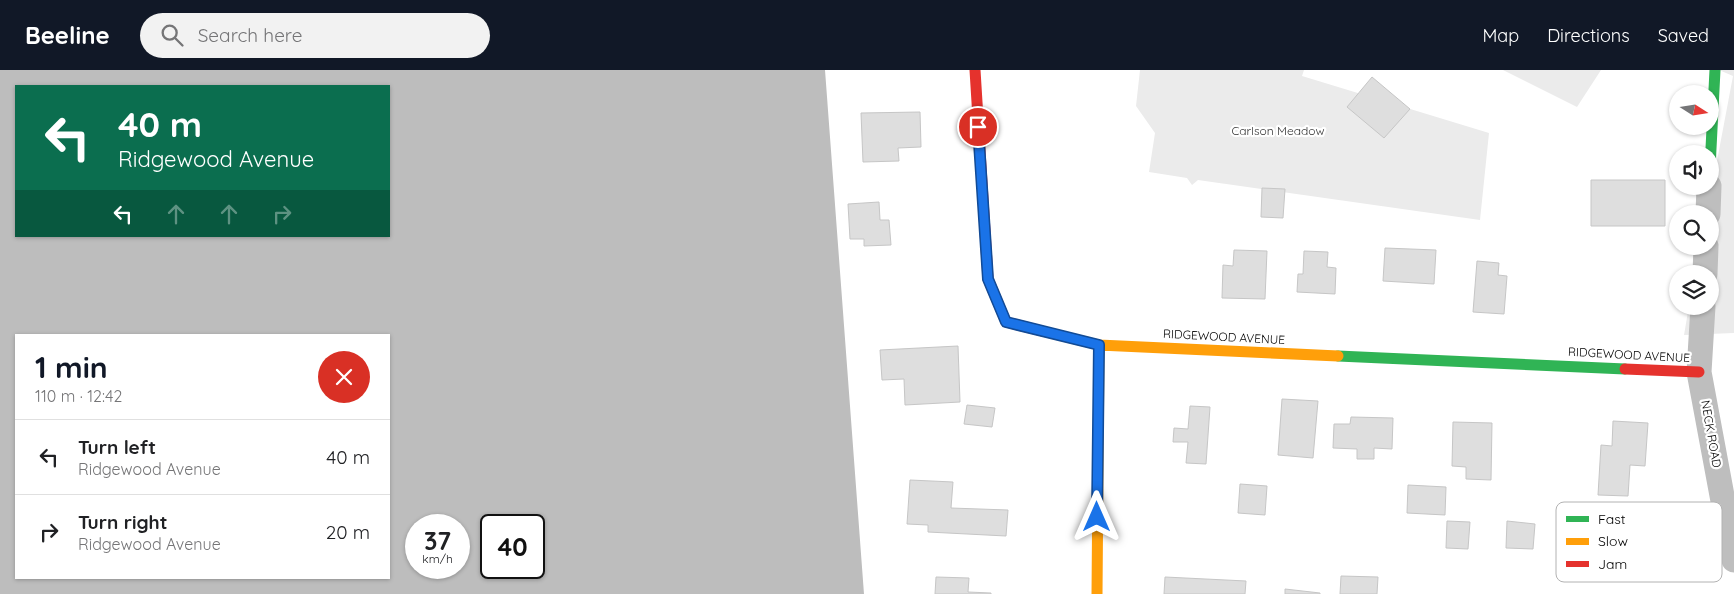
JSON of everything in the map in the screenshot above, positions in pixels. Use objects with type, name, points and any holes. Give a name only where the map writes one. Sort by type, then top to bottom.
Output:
[{"type":"street","name":"RIDGEWOOD AVENUE","points":[[975,70],[988,279],[1006,322],[1099,345],[1700,372]]},
{"type":"street","points":[[1711,145],[1715,70]]},
{"type":"street","name":"NECK ROAD","points":[[1703,315],[1700,372],[1734,560]]},
{"type":"street","points":[[1096,594],[1099,345]]},
{"type":"green space","name":"Carlson Meadow","points":[[1140,70],[1304,70],[1302,76],[1489,133],[1480,220],[1198,180],[1192,185],[1187,178],[1149,172],[1155,133],[1136,106]]},
{"type":"green space","points":[[1503,70],[1601,70],[1577,107]]},
{"type":"green space","points":[[1719,70],[1734,70],[1734,333],[1684,335],[1687,315],[1719,315],[1719,265],[1710,265],[1710,255],[1719,255],[1719,205],[1709,205],[1711,195],[1719,195],[1719,150],[1733,76]]},
{"type":"shaded area","points":[[0,70],[825,70],[864,594],[0,594]]},
{"type":"building","points":[[1372,77],[1410,109],[1384,138],[1347,107]]},
{"type":"building","points":[[920,112],[921,147],[898,148],[899,161],[863,162],[861,113]]},
{"type":"building","points":[[1591,180],[1665,180],[1665,226],[1591,226]]},
{"type":"building","points":[[1262,188],[1285,189],[1283,218],[1261,217]]},
{"type":"building","points":[[879,202],[880,220],[889,220],[891,245],[864,246],[864,239],[850,239],[848,204]]},
{"type":"building","points":[[1385,248],[1436,250],[1434,284],[1383,281]]},
{"type":"building","points":[[1234,250],[1267,251],[1265,299],[1222,298],[1223,265],[1233,266]]},
{"type":"building","points":[[1304,251],[1328,252],[1327,267],[1336,268],[1335,294],[1297,292],[1298,274],[1303,274]]},
{"type":"building","points":[[1477,261],[1499,263],[1498,275],[1507,276],[1504,314],[1473,312]]},
{"type":"building","points":[[958,346],[960,402],[905,405],[904,379],[882,380],[880,350]]},
{"type":"building","points":[[1282,399],[1318,401],[1313,458],[1278,455]]},
{"type":"building","points":[[967,405],[995,408],[992,427],[964,424]]},
{"type":"building","points":[[1190,406],[1210,407],[1206,464],[1186,463],[1188,442],[1173,442],[1174,428],[1188,429]]},
{"type":"building","points":[[1351,417],[1393,418],[1392,449],[1374,448],[1374,459],[1357,459],[1357,449],[1333,448],[1334,424],[1350,424]]},
{"type":"building","points":[[1613,421],[1648,423],[1645,466],[1630,465],[1628,496],[1598,495],[1601,445],[1612,446]]},
{"type":"building","points":[[1453,422],[1492,423],[1491,480],[1466,479],[1466,467],[1452,466]]},
{"type":"building","points":[[910,480],[953,482],[951,508],[1008,510],[1006,536],[928,532],[928,525],[907,524]]},
{"type":"building","points":[[1240,484],[1267,486],[1265,515],[1238,513]]},
{"type":"building","points":[[1408,485],[1446,487],[1445,515],[1407,513]]},
{"type":"building","points":[[1447,521],[1470,522],[1468,549],[1446,548]]},
{"type":"building","points":[[1507,521],[1535,524],[1533,549],[1506,548]]},
{"type":"building","points":[[1341,576],[1378,577],[1377,594],[1340,594]]},
{"type":"building","points":[[936,577],[969,578],[968,592],[991,594],[935,594]]},
{"type":"building","points":[[1165,577],[1246,581],[1245,594],[1164,594]]},
{"type":"building","points":[[1285,589],[1320,593],[1320,594],[1285,594]]},
{"type":"traffic: fast","points":[[1711,145],[1715,70]]},
{"type":"traffic: fast","points":[[1338,356],[1625,369]]},
{"type":"traffic: slow","points":[[1042,331],[1099,345],[1338,356]]},
{"type":"traffic: slow","points":[[1097,594],[1099,345]]},
{"type":"traffic: jam","points":[[975,70],[988,279],[1006,322],[1042,331]]},
{"type":"traffic: jam","points":[[1625,369],[1699,372]]},
{"type":"route","points":[[978,127],[988,279],[1006,322],[1099,345],[1097,517]]}]
